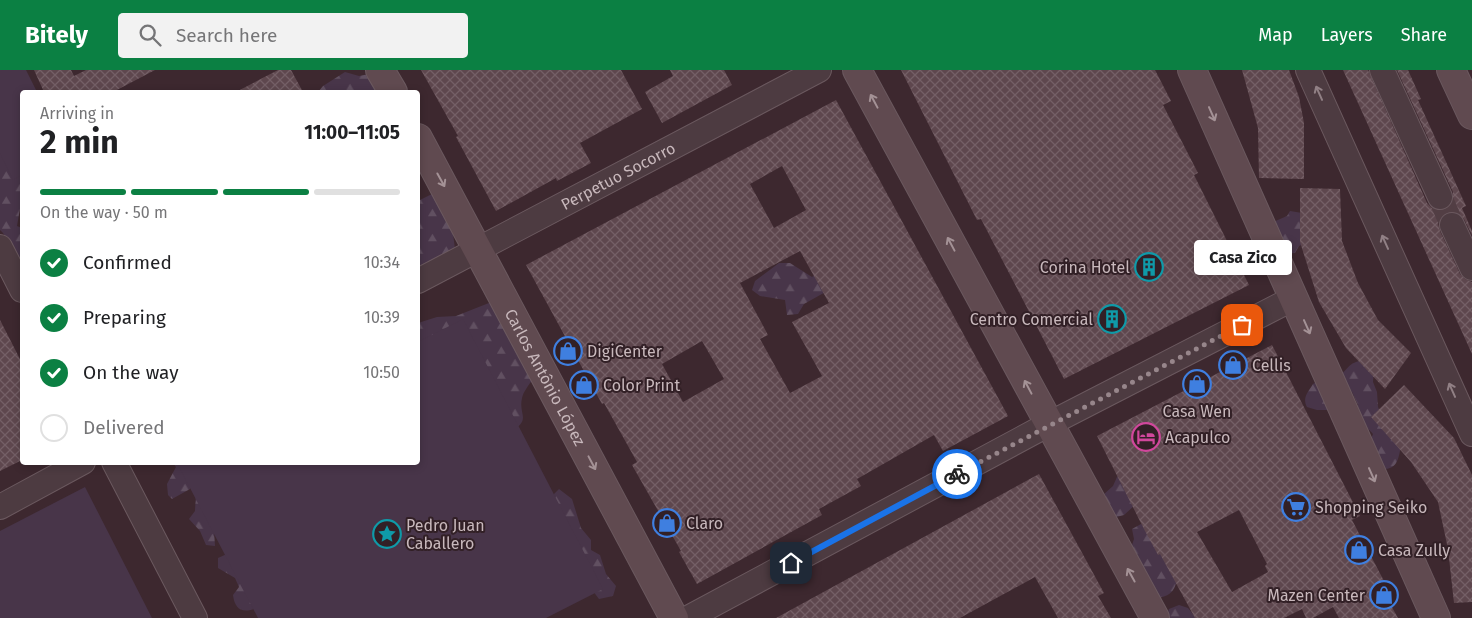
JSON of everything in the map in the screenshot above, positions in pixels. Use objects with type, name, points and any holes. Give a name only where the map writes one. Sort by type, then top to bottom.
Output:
[{"type":"street","points":[[380,70],[392,90]]},
{"type":"street","name":"Perpetuo Socorro","points":[[420,280],[819,70]]},
{"type":"street","points":[[857,70],[1155,618]]},
{"type":"street","points":[[1192,70],[1436,618]]},
{"type":"street","points":[[1308,70],[1472,434]]},
{"type":"street","points":[[1382,70],[1440,197]]},
{"type":"street","points":[[1451,70],[1472,115]]},
{"type":"street","name":"Carlos Antônio López","points":[[420,142],[674,618]]},
{"type":"street","points":[[1452,225],[1472,268]]},
{"type":"street","points":[[0,247],[20,286]]},
{"type":"street","points":[[688,618],[1049,424],[1294,298]]},
{"type":"street","points":[[0,508],[78,465]]},
{"type":"street","points":[[116,465],[195,618]]},
{"type":"green space","points":[[0,70],[26,70],[36,90],[20,90],[20,176],[13,180],[0,153]]},
{"type":"green space","points":[[345,72],[359,76],[380,72],[396,90],[320,90]]},
{"type":"green space","points":[[0,152],[20,170],[20,209],[17,226],[20,227],[20,299],[12,255],[9,245],[0,230]]},
{"type":"green space","points":[[434,193],[457,230],[453,234],[455,249],[420,275],[420,200]]},
{"type":"green space","points":[[1290,211],[1302,213],[1304,244],[1299,246],[1295,253],[1282,254],[1271,223],[1287,216]]},
{"type":"green space","points":[[779,263],[790,263],[812,277],[820,271],[829,290],[804,304],[798,314],[787,315],[785,300],[760,296],[752,290],[755,281]]},
{"type":"green space","points":[[494,301],[532,380],[522,398],[523,420],[511,432],[420,428],[420,322],[437,317],[456,316]]},
{"type":"green space","points":[[463,319],[603,589],[546,618],[258,618],[178,465],[420,465],[420,341]]},
{"type":"green space","points":[[1366,360],[1374,367],[1373,382],[1377,392],[1378,407],[1382,416],[1402,441],[1400,453],[1394,466],[1385,469],[1378,469],[1371,431],[1362,428],[1347,428],[1358,405],[1352,392],[1348,389],[1330,410],[1317,410],[1307,407],[1305,401],[1306,395],[1313,384],[1336,377],[1354,363]]},
{"type":"green space","points":[[174,465],[196,465],[190,489],[172,499],[168,495],[167,484],[176,467]]},
{"type":"green space","points":[[1126,473],[1135,505],[1124,515],[1109,519],[1103,495],[1113,486],[1117,477]]},
{"type":"green space","points":[[85,487],[152,618],[0,618],[0,531]]},
{"type":"green space","points":[[559,489],[572,499],[581,528],[591,540],[591,550],[600,555],[606,574],[616,586],[613,596],[599,599],[590,587],[552,496]]},
{"type":"green space","points":[[196,492],[214,531],[215,546],[206,545],[200,531],[189,519],[195,511]]},
{"type":"green space","points":[[1141,524],[1146,526],[1177,580],[1170,594],[1164,597],[1156,598],[1131,548],[1134,539],[1132,529]]},
{"type":"green space","points":[[227,554],[258,607],[241,610],[236,605],[233,595],[239,587],[235,578],[218,568],[218,558]]},
{"type":"green space","points":[[1179,605],[1188,608],[1196,618],[1166,618],[1169,609]]},
{"type":"building","points":[[34,70],[71,70],[74,76],[86,70],[155,70],[117,90],[43,90]]},
{"type":"building","points":[[278,70],[291,70],[302,90],[240,90]]},
{"type":"building","points":[[421,70],[621,70],[642,109],[580,143],[591,163],[557,181],[556,178],[496,211],[456,137],[458,136]]},
{"type":"building","points":[[670,70],[724,70],[732,85],[662,123],[645,92],[673,76]]},
{"type":"building","points":[[901,70],[1155,70],[1171,101],[1163,105],[1198,173],[1194,175],[1249,285],[1064,379],[981,219],[977,220]]},
{"type":"building","points":[[1242,70],[1289,70],[1299,97],[1304,123],[1304,179],[1259,178],[1258,128]]},
{"type":"building","points":[[1343,70],[1368,70],[1427,203],[1432,208],[1445,210],[1451,205],[1453,192],[1397,70],[1408,70],[1421,99],[1418,100],[1466,206],[1462,208],[1472,231],[1472,235],[1464,219],[1454,211],[1446,213],[1438,223],[1460,274],[1472,282],[1472,354]]},
{"type":"building","points":[[836,100],[1008,416],[943,451],[934,435],[857,479],[861,486],[819,509],[822,515],[697,584],[679,552],[681,551],[632,465],[637,462],[604,403],[602,404],[526,265]],"holes":[[[782,166],[806,210],[774,228],[750,184]],[[800,251],[829,303],[792,322],[822,376],[790,393],[760,339],[768,335],[740,283]],[[702,341],[724,379],[683,402],[662,364]]]},
{"type":"building","points":[[1300,188],[1340,189],[1342,241],[1358,283],[1378,320],[1411,353],[1385,389],[1346,348],[1319,302],[1300,242]]},
{"type":"building","points":[[0,320],[20,359],[20,461],[0,471]]},
{"type":"building","points":[[1272,345],[1360,516],[1352,520],[1384,581],[1379,584],[1398,618],[1339,618],[1333,607],[1313,618],[1306,618],[1302,609],[1284,618],[1195,618],[1160,554],[1158,555],[1145,531],[1097,436]],"holes":[[[1239,510],[1267,564],[1265,566],[1268,572],[1232,592],[1197,532]]]},
{"type":"building","points":[[1404,385],[1454,438],[1472,475],[1472,602],[1454,603],[1448,549],[1438,502],[1411,462],[1371,417]]},
{"type":"building","points":[[1039,474],[1104,593],[1098,596],[1111,618],[1058,618],[1035,577],[960,618],[776,618]]},
{"type":"tunnel","points":[[1440,197],[1452,225]]},
{"type":"way so far","points":[[957,474],[1049,424],[1242,325]]},
{"type":"place","name":"Corina Hotel","points":[[1149,267]]},
{"type":"place","name":"Centro Comercial","points":[[1112,319]]},
{"type":"place","name":"Casa Zico","points":[[1242,325]]},
{"type":"place","name":"DigiCenter","points":[[568,351]]},
{"type":"place","name":"Cellis","points":[[1233,365]]},
{"type":"place","name":"Casa Wen","points":[[1197,384]]},
{"type":"place","name":"Color Print","points":[[584,385]]},
{"type":"place","name":"Acapulco","points":[[1146,437]]},
{"type":"place","name":"Shopping Seiko","points":[[1296,507]]},
{"type":"place","name":"Claro","points":[[667,523]]},
{"type":"place","name":"Pedro Juan Caballero","points":[[387,534]]},
{"type":"place","name":"Casa Zully","points":[[1359,550]]},
{"type":"place","name":"Mazen Center","points":[[1384,595]]},
{"type":"route","points":[[791,563],[957,474]]}]
